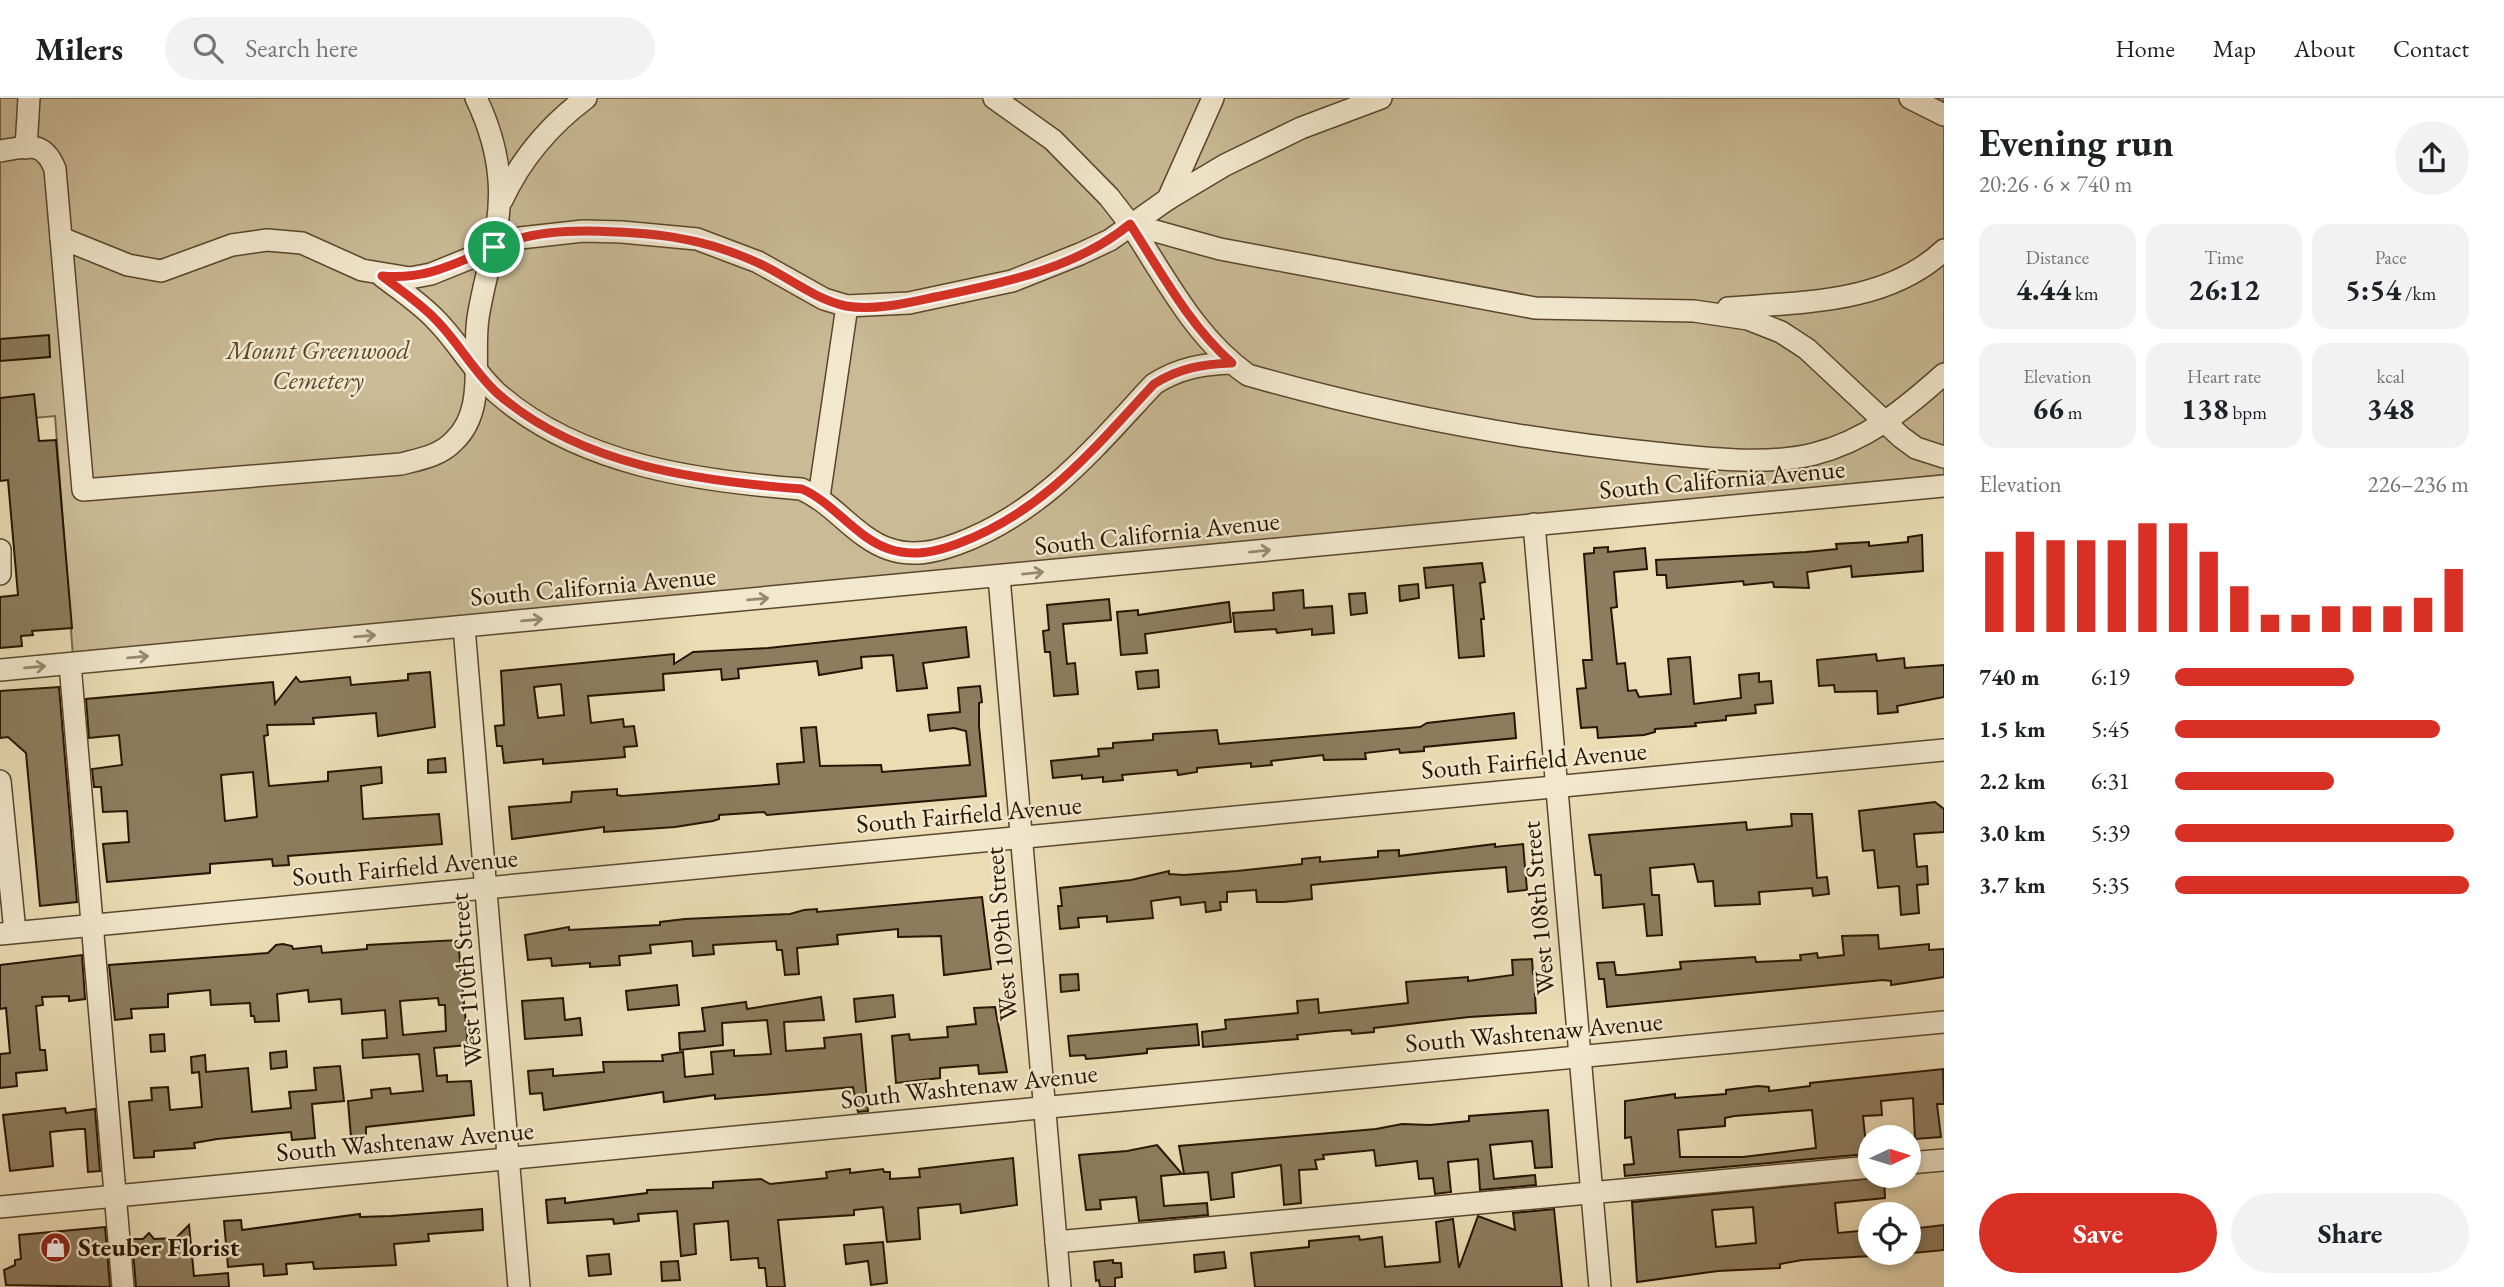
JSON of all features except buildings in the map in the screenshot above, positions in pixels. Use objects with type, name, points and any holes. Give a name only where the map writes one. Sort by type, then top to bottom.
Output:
[{"type":"street","points":[[26,148],[29,98]]},
{"type":"street","points":[[0,150],[41,149],[52,161],[83,490],[401,464],[433,456],[455,441],[470,415],[477,369],[478,319],[494,247],[499,207],[496,150],[476,98]]},
{"type":"street","points":[[499,207],[511,181],[548,130],[586,98]]},
{"type":"street","points":[[994,98],[1053,141],[1109,197],[1212,346],[1248,375],[1402,416],[1618,449],[1723,460],[1812,455],[1847,443],[1885,424],[1944,374]]},
{"type":"street","points":[[1168,199],[1213,98]]},
{"type":"street","points":[[61,238],[128,265],[161,271],[232,245],[267,240],[302,243],[362,270],[382,276],[410,278],[431,274],[520,238],[583,231],[697,239],[758,262],[824,299],[847,306],[909,303],[1012,281],[1110,240],[1168,199],[1225,165],[1290,133],[1381,98]]},
{"type":"street","points":[[1910,98],[1944,115]]},
{"type":"street","points":[[1130,224],[1220,249],[1535,308],[1694,311],[1856,294],[1907,276],[1944,250]]},
{"type":"street","points":[[382,276],[435,319],[496,392],[522,411],[597,452],[639,466],[802,489],[819,497],[888,549],[912,554],[935,552],[1004,523],[1035,503],[1063,481],[1154,384],[1170,374],[1191,367],[1232,363]]},
{"type":"street","points":[[819,497],[847,306]]},
{"type":"street","points":[[1694,311],[1748,319],[1781,332],[1826,366],[1885,424],[1916,448],[1944,457]]},
{"type":"street","name":"South California Avenue","points":[[0,670],[1944,486]]},
{"type":"street","name":"West 108th Street","points":[[1534,524],[1600,1287]]},
{"type":"street","points":[[0,550],[0,574]]},
{"type":"street","name":"West 109th Street","points":[[999,577],[1060,1287]]},
{"type":"street","name":"West 110th Street","points":[[464,626],[519,1287]]},
{"type":"street","points":[[70,664],[123,1287]]},
{"type":"street","name":"South Fairfield Avenue","points":[[7,933],[1944,750]]},
{"type":"street","points":[[0,781],[7,933]]},
{"type":"street","name":"South Washtenaw Avenue","points":[[0,1207],[1944,1022]]},
{"type":"street","points":[[1922,1162],[1944,1160]]},
{"type":"street","points":[[1056,1242],[1858,1168]]},
{"type":"green space","name":"Mount Greenwood Cemetery","points":[[0,98],[1944,98],[1944,475],[73,657],[55,416],[0,421]]},
{"type":"place","name":"Steuber Florist","points":[[55,1247]]},
{"type":"route","points":[[1130,224],[1193,321],[1212,346],[1232,363],[1191,367],[1170,374],[1154,384],[1063,481],[1035,503],[1004,523],[970,539],[935,552],[912,554],[888,549],[819,497],[802,489],[639,466],[597,452],[556,432],[496,392],[435,319],[382,276],[410,278],[431,274],[494,247],[520,238],[583,231],[697,239],[758,262],[824,299],[847,306],[868,307],[909,303],[1012,281],[1110,240],[1130,224]]}]
